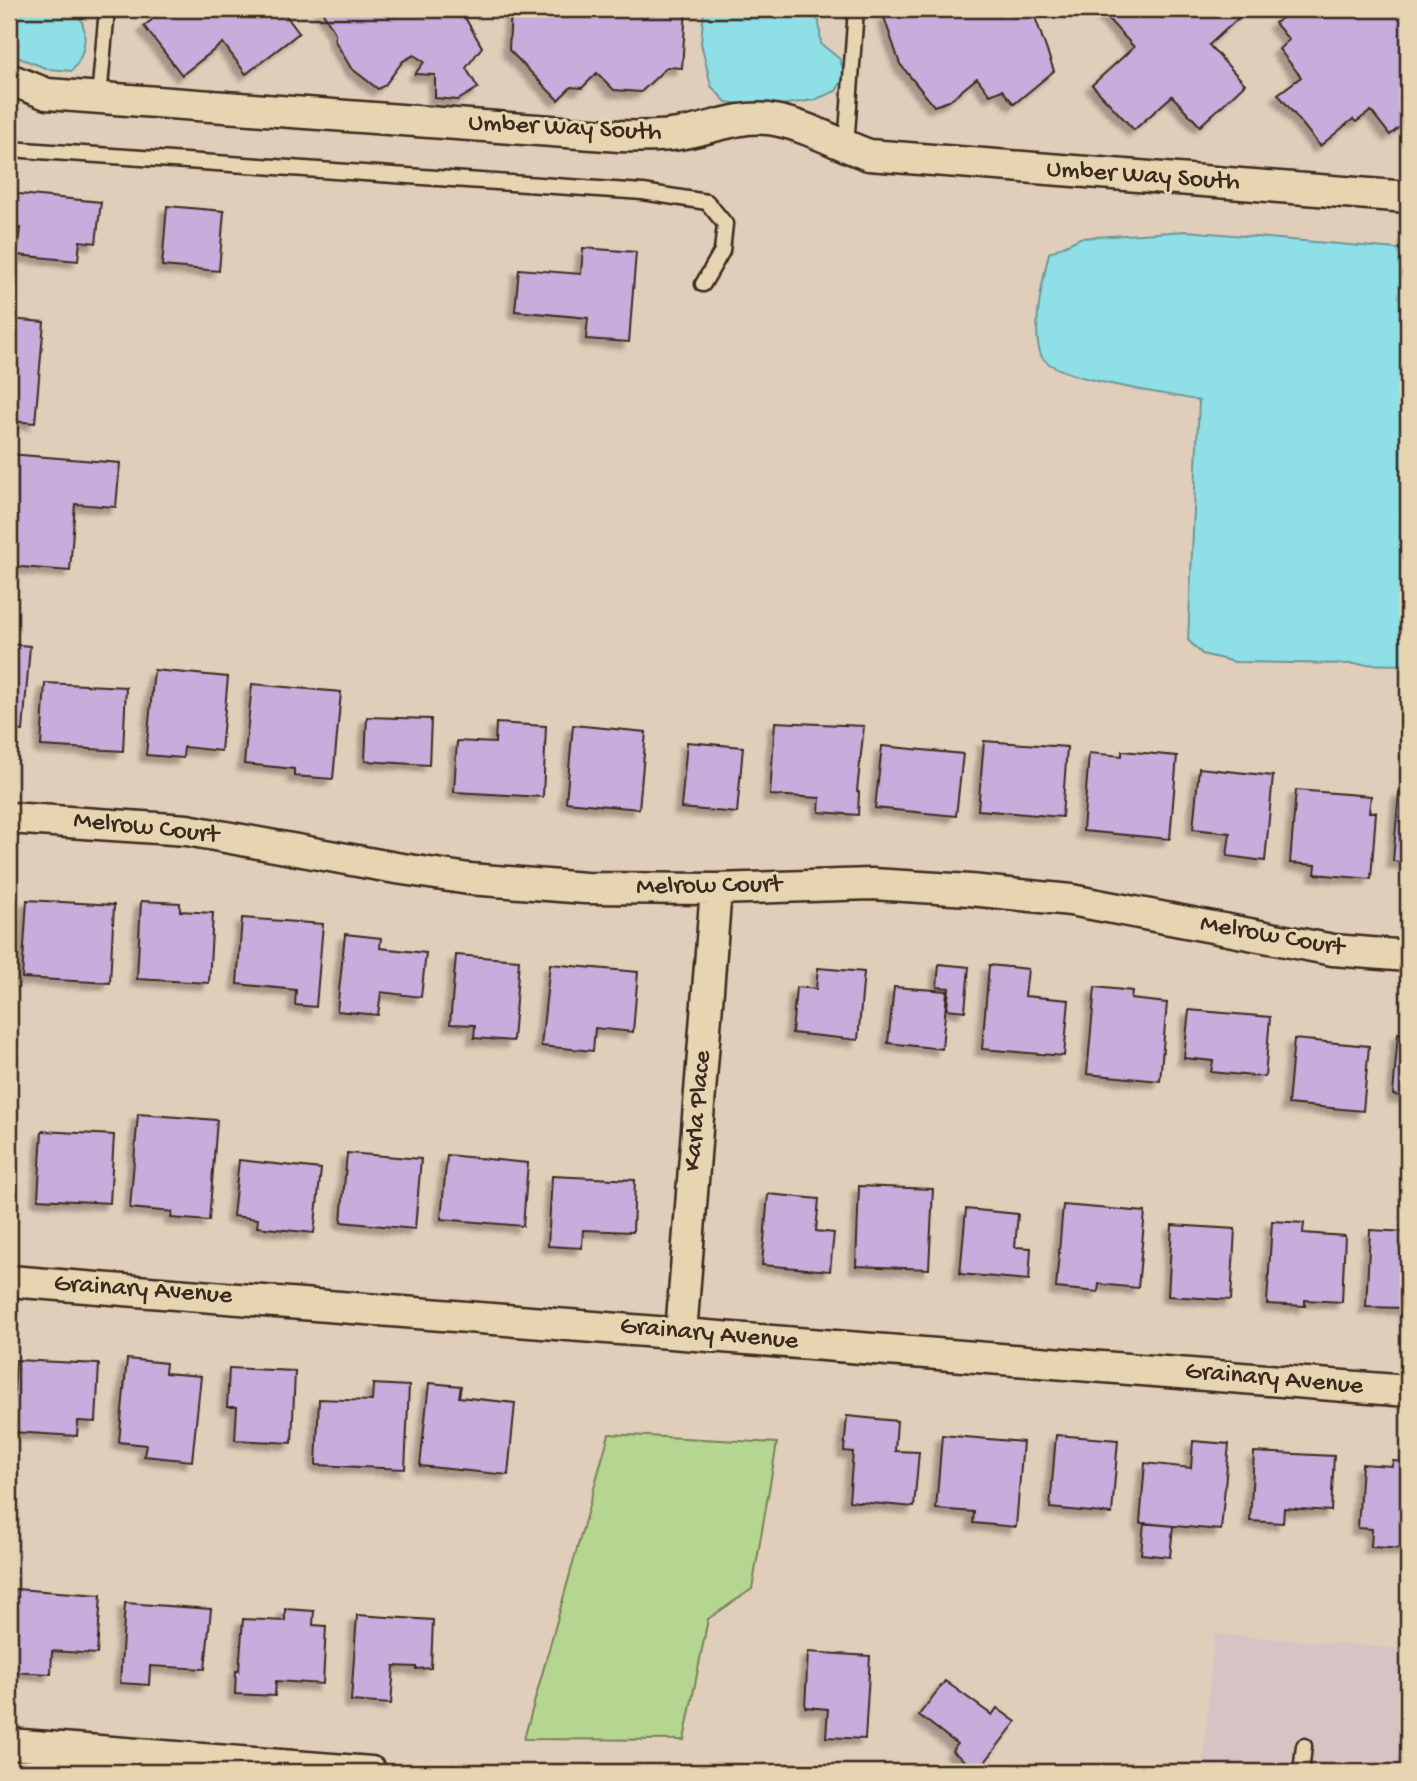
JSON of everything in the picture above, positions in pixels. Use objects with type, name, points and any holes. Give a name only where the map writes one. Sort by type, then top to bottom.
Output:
[{"type":"street","name":"Umber Way South","points":[[9,79],[47,94],[620,136],[655,137],[687,133],[732,120],[766,119],[799,124],[869,155],[1408,197]]},
{"type":"street","name":"Melrow Court","points":[[9,818],[187,830],[469,879],[585,888],[716,889],[872,884],[970,890],[1071,900],[1333,950],[1408,956]]},
{"type":"street","name":"Karla Place","points":[[681,1333],[716,889]]},
{"type":"street","name":"Grainary Avenue","points":[[9,1281],[1408,1391]]},
{"type":"street","points":[[9,1744],[120,1763],[371,1772]]},
{"type":"lane","points":[[99,98],[107,9]]},
{"type":"lane","points":[[846,147],[856,9]]},
{"type":"lane","points":[[9,149],[643,192],[707,202],[725,224],[723,251],[703,284]]},
{"type":"lane","points":[[1301,1772],[1304,1746]]},
{"type":"shaded area","points":[[1214,1634],[1408,1649],[1408,1772],[1202,1772]]},
{"type":"green space","points":[[609,1434],[777,1443],[752,1589],[708,1619],[684,1740],[524,1739]]},
{"type":"water","points":[[9,9],[76,9],[83,25],[84,41],[81,56],[72,71],[48,69],[9,54]]},
{"type":"water","points":[[704,9],[804,9],[819,21],[821,44],[840,59],[845,76],[836,91],[814,100],[766,107],[726,102],[711,86],[701,43]]},
{"type":"water","points":[[1186,231],[1408,250],[1408,665],[1235,662],[1202,654],[1188,640],[1199,401],[1065,372],[1049,364],[1041,355],[1037,333],[1038,319],[1049,253],[1080,238]]},
{"type":"building","points":[[166,9],[281,9],[299,33],[246,74],[223,43],[182,75],[144,26]]},
{"type":"building","points":[[321,9],[460,9],[482,47],[466,68],[478,88],[458,100],[435,98],[435,75],[415,74],[424,62],[414,55],[403,61],[385,85],[378,89],[351,68]]},
{"type":"building","points":[[511,9],[686,9],[682,68],[667,67],[641,92],[614,90],[597,73],[582,88],[571,87],[558,100],[509,50]]},
{"type":"building","points":[[906,9],[1039,9],[1034,14],[1054,71],[1014,104],[1002,90],[990,95],[977,78],[949,101],[934,106],[900,64],[884,17]]},
{"type":"building","points":[[1099,9],[1243,9],[1245,12],[1209,45],[1245,84],[1200,126],[1172,96],[1134,130],[1092,85],[1134,47]]},
{"type":"building","points":[[1293,9],[1407,9],[1408,120],[1390,135],[1371,111],[1356,122],[1353,119],[1320,146],[1278,94],[1301,77],[1279,49],[1289,40],[1275,23]]},
{"type":"building","points":[[9,193],[101,202],[96,243],[80,241],[78,261],[17,255],[20,228],[9,227]]},
{"type":"building","points":[[167,206],[224,211],[219,271],[162,266]]},
{"type":"building","points":[[583,248],[636,252],[629,342],[586,339],[588,318],[515,311],[519,269],[581,274]]},
{"type":"building","points":[[9,319],[44,322],[35,423],[9,421]]},
{"type":"building","points":[[9,454],[120,463],[116,507],[75,504],[70,571],[9,566]]},
{"type":"building","points":[[9,644],[30,646],[23,731],[9,730]]},
{"type":"building","points":[[154,670],[228,677],[221,751],[184,747],[183,758],[146,755]]},
{"type":"building","points":[[45,683],[126,687],[123,751],[41,746]]},
{"type":"building","points":[[252,684],[341,692],[333,779],[294,776],[294,769],[244,764]]},
{"type":"building","points":[[367,717],[431,719],[429,765],[365,761]]},
{"type":"building","points":[[775,722],[864,726],[857,791],[858,815],[819,812],[820,798],[770,795]]},
{"type":"building","points":[[496,723],[546,726],[543,797],[454,792],[457,741],[495,743]]},
{"type":"building","points":[[573,725],[646,732],[639,809],[566,802]]},
{"type":"building","points":[[984,741],[1067,747],[1062,817],[978,810]]},
{"type":"building","points":[[687,742],[743,747],[737,813],[681,808]]},
{"type":"building","points":[[882,746],[963,754],[956,816],[875,808]]},
{"type":"building","points":[[1122,751],[1177,756],[1170,839],[1083,831],[1089,753],[1122,756]]},
{"type":"building","points":[[1199,768],[1273,776],[1265,861],[1227,856],[1230,833],[1193,829]]},
{"type":"building","points":[[1296,790],[1371,796],[1369,812],[1376,812],[1371,879],[1315,874],[1316,865],[1290,863]]},
{"type":"building","points":[[1399,792],[1408,793],[1408,863],[1393,861]]},
{"type":"building","points":[[27,900],[114,905],[110,983],[22,978]]},
{"type":"building","points":[[141,901],[180,903],[180,911],[213,913],[209,983],[137,979]]},
{"type":"building","points":[[242,918],[323,924],[316,1007],[295,1005],[296,990],[237,984]]},
{"type":"building","points":[[345,934],[381,938],[380,948],[426,953],[421,997],[381,992],[378,1015],[337,1011]]},
{"type":"building","points":[[456,955],[519,960],[513,1041],[474,1038],[475,1025],[450,1024]]},
{"type":"building","points":[[550,964],[638,972],[633,1032],[595,1028],[593,1051],[541,1046]]},
{"type":"building","points":[[939,964],[969,967],[965,1011],[947,1009],[949,988],[937,987]]},
{"type":"building","points":[[989,965],[1028,969],[1025,996],[1069,1000],[1064,1056],[982,1049]]},
{"type":"building","points":[[818,968],[864,972],[858,1040],[792,1033],[796,987],[816,989]]},
{"type":"building","points":[[894,987],[947,991],[942,1049],[888,1043]]},
{"type":"building","points":[[1095,987],[1132,991],[1131,999],[1167,1003],[1160,1081],[1087,1074]]},
{"type":"building","points":[[1189,1010],[1270,1017],[1265,1077],[1211,1072],[1213,1061],[1184,1058]]},
{"type":"building","points":[[1398,1033],[1408,1034],[1408,1097],[1393,1095]]},
{"type":"building","points":[[1294,1039],[1369,1046],[1363,1111],[1288,1104]]},
{"type":"building","points":[[138,1114],[217,1120],[209,1221],[171,1218],[172,1212],[130,1208]]},
{"type":"building","points":[[42,1131],[114,1135],[110,1203],[38,1199]]},
{"type":"building","points":[[347,1153],[421,1159],[415,1229],[341,1222]]},
{"type":"building","points":[[447,1155],[528,1163],[523,1226],[441,1219]]},
{"type":"building","points":[[239,1160],[321,1169],[314,1233],[257,1227],[258,1219],[233,1216]]},
{"type":"building","points":[[552,1176],[635,1180],[633,1232],[583,1230],[582,1248],[548,1246]]},
{"type":"building","points":[[859,1186],[933,1189],[929,1269],[856,1266]]},
{"type":"building","points":[[768,1194],[819,1199],[816,1231],[834,1233],[830,1271],[762,1265]]},
{"type":"building","points":[[1063,1205],[1145,1212],[1138,1288],[1099,1284],[1098,1292],[1056,1288]]},
{"type":"building","points":[[966,1209],[1018,1214],[1015,1247],[1031,1248],[1029,1280],[960,1274]]},
{"type":"building","points":[[1272,1221],[1304,1223],[1303,1233],[1345,1236],[1342,1302],[1305,1300],[1305,1306],[1267,1304]]},
{"type":"building","points":[[1172,1225],[1235,1229],[1231,1300],[1168,1296]]},
{"type":"building","points":[[1370,1230],[1408,1232],[1408,1315],[1406,1308],[1366,1307]]},
{"type":"building","points":[[127,1359],[166,1363],[165,1373],[201,1376],[192,1461],[144,1456],[146,1445],[119,1442]]},
{"type":"building","points":[[16,1360],[99,1364],[96,1422],[78,1421],[77,1436],[12,1432]]},
{"type":"building","points":[[229,1368],[295,1371],[292,1443],[235,1440],[237,1407],[227,1407]]},
{"type":"building","points":[[429,1383],[461,1386],[459,1397],[515,1403],[508,1475],[420,1466]]},
{"type":"building","points":[[373,1384],[409,1386],[405,1469],[316,1465],[319,1399],[372,1401]]},
{"type":"building","points":[[847,1416],[897,1421],[895,1451],[919,1452],[914,1507],[849,1501],[853,1452],[844,1451]]},
{"type":"building","points":[[942,1435],[1023,1442],[1016,1527],[973,1523],[974,1512],[936,1509]]},
{"type":"building","points":[[1056,1435],[1118,1440],[1112,1514],[1050,1508]]},
{"type":"building","points":[[1193,1441],[1229,1444],[1221,1530],[1140,1523],[1145,1463],[1191,1468]]},
{"type":"building","points":[[1254,1452],[1334,1456],[1331,1511],[1284,1508],[1283,1523],[1250,1521]]},
{"type":"building","points":[[1393,1461],[1408,1462],[1408,1549],[1371,1547],[1372,1529],[1358,1528],[1362,1464],[1392,1466]]},
{"type":"building","points":[[1144,1523],[1173,1526],[1170,1557],[1141,1554]]},
{"type":"building","points":[[15,1589],[101,1595],[97,1654],[52,1651],[51,1674],[9,1672]]},
{"type":"building","points":[[125,1603],[211,1609],[205,1669],[150,1666],[149,1685],[120,1683]]},
{"type":"building","points":[[285,1609],[314,1611],[313,1625],[326,1626],[323,1684],[276,1681],[275,1696],[235,1694],[243,1619],[285,1621]]},
{"type":"building","points":[[357,1615],[433,1620],[431,1668],[394,1666],[391,1704],[351,1701]]},
{"type":"building","points":[[808,1652],[870,1656],[865,1739],[826,1737],[828,1709],[805,1707]]},
{"type":"building","points":[[945,1681],[992,1715],[997,1708],[1016,1722],[978,1771],[952,1751],[957,1744],[919,1715]]}]
